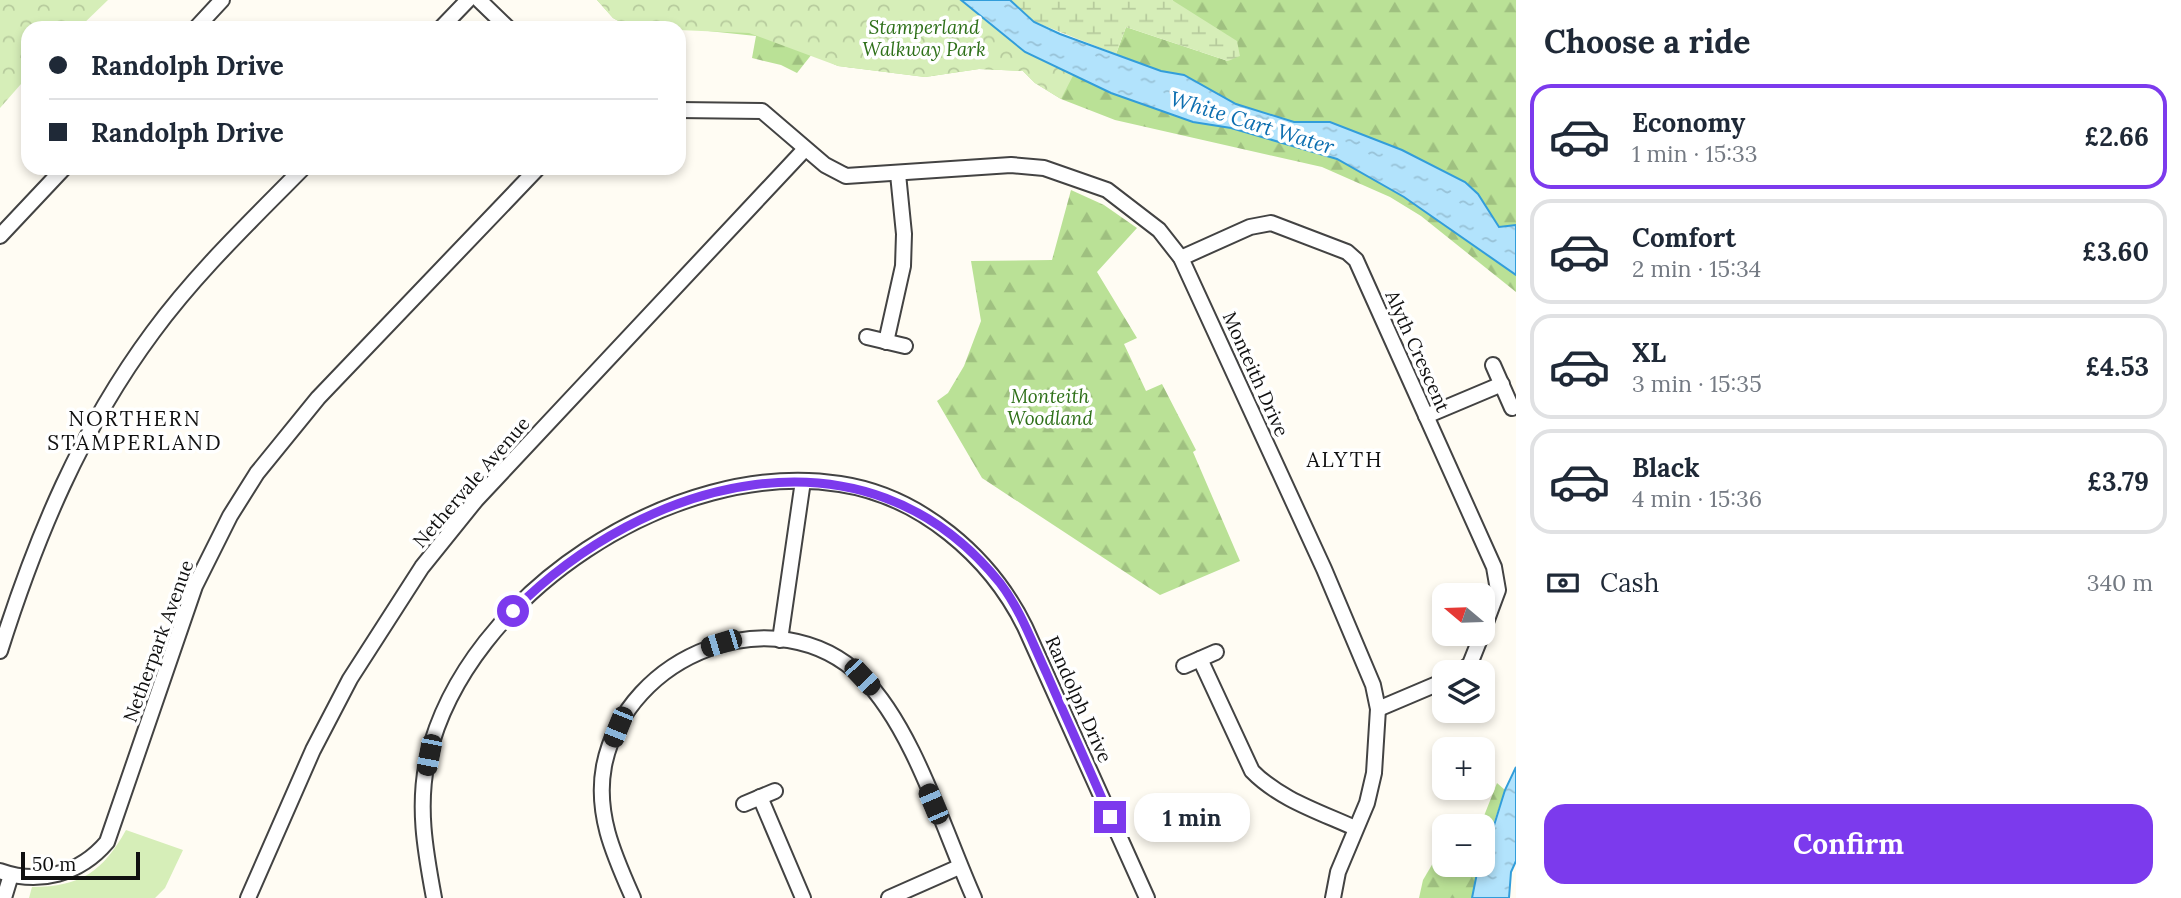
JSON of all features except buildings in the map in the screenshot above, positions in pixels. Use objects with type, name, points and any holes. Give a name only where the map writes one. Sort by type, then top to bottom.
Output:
[{"type":"street","points":[[202,21],[222,0]]},
{"type":"street","points":[[448,21],[468,0]]},
{"type":"street","points":[[479,0],[501,21]]},
{"type":"street","name":"Monteith Drive","points":[[686,110],[762,111],[825,165],[846,176],[1012,165],[1044,168],[1107,190],[1159,230],[1181,258],[1367,665],[1378,709],[1374,773],[1367,803],[1338,872],[1333,898]]},
{"type":"street","name":"Nethervale Avenue","points":[[248,898],[313,750],[350,678],[422,567],[476,500],[805,149]]},
{"type":"street","points":[[886,342],[903,266],[904,234],[898,174]]},
{"type":"street","points":[[0,236],[57,175]]},
{"type":"street","points":[[0,651],[47,516],[81,445],[107,401],[152,333],[201,273],[296,175]]},
{"type":"street","name":"Netherpark Avenue","points":[[6,873],[34,879],[83,865],[107,842],[195,586],[230,516],[257,473],[317,398],[531,175]]},
{"type":"street","name":"Alyth Crescent","points":[[1181,258],[1251,227],[1271,223],[1352,255],[1498,579],[1495,598]]},
{"type":"street","points":[[867,337],[905,346]]},
{"type":"street","points":[[1493,365],[1513,408]]},
{"type":"street","points":[[1426,416],[1502,384]]},
{"type":"street","points":[[780,640],[803,481]]},
{"type":"street","name":"Randolph Drive","points":[[434,898],[422,824],[429,755],[437,729],[462,675],[500,623],[563,565],[621,528],[672,506],[721,492],[774,482],[803,481],[840,484],[903,505],[957,539],[1001,585],[1026,627],[1146,898]]},
{"type":"street","points":[[633,898],[610,848],[602,803],[603,769],[618,727],[643,691],[686,656],[737,640],[780,640],[803,645],[841,661],[862,677],[891,710],[974,898]]},
{"type":"street","points":[[1184,666],[1216,652]]},
{"type":"street","points":[[1200,659],[1252,771],[1263,783],[1355,828]]},
{"type":"street","points":[[1378,709],[1432,686]]},
{"type":"street","points":[[744,804],[775,791]]},
{"type":"street","points":[[760,797],[803,898]]},
{"type":"street","points":[[889,898],[960,867]]},
{"type":"street","points":[[4,898],[6,873]]},
{"type":"green space","points":[[0,0],[108,0],[86,21],[21,21],[21,84],[0,108]]},
{"type":"green space","name":"Stamperland Walkway Park","points":[[597,0],[961,0],[1193,122],[1231,128],[1337,159],[1404,197],[1516,275],[1516,292],[1421,216],[1390,197],[1322,167],[1115,120],[1061,99],[1035,83],[1023,71],[979,69],[925,77],[838,66],[812,54],[797,73],[781,65],[752,58],[756,36],[686,29],[686,21],[618,21]]},
{"type":"green space","name":"Stamperland Walkway Park","points":[[597,0],[987,0],[1078,66],[1061,99],[1035,83],[1023,71],[979,69],[925,77],[838,66],[749,33],[686,30],[686,21],[618,21]]},
{"type":"green space","points":[[1010,0],[1172,0],[1237,41],[1240,56],[1228,61],[1126,27],[1116,54],[1035,22]]},
{"type":"green space","points":[[1172,0],[1516,0],[1516,225],[1499,227],[1478,194],[1330,122],[1294,122],[1236,104],[1184,75],[1161,71],[1116,54],[1126,27],[1228,61]]},
{"type":"green space","name":"Monteith Woodland","points":[[1071,190],[1104,205],[1137,228],[1097,272],[1137,338],[1124,344],[1146,391],[1162,384],[1196,450],[1193,452],[1240,561],[1160,595],[982,478],[937,401],[948,393],[964,366],[981,321],[971,261],[1052,260]]},
{"type":"green space","points":[[1497,783],[1505,790],[1495,819],[1495,814],[1485,814],[1490,800],[1495,800]]},
{"type":"green space","points":[[126,830],[183,850],[165,888],[155,898],[29,898],[32,887],[64,884],[89,874],[108,856]]},
{"type":"green space","points":[[1432,865],[1432,877],[1477,877],[1472,898],[1419,898],[1423,880]]},
{"type":"water","name":"White Cart Water","points":[[961,0],[1010,0],[1034,22],[1060,34],[1161,71],[1184,75],[1236,104],[1294,122],[1330,122],[1402,150],[1465,182],[1478,194],[1499,227],[1516,225],[1516,275],[1404,197],[1337,159],[1231,128],[1193,122],[1111,93],[1025,52]]},
{"type":"water","points":[[1516,767],[1516,861],[1511,872],[1509,898],[1472,898],[1476,877],[1495,877],[1495,822]]},
{"type":"district","name":"NORTHERN STAMPERLAND","points":[[135,431]]},
{"type":"district","name":"ALYTH","points":[[1345,460]]},
{"type":"route","points":[[513,611],[563,565],[600,540],[672,506],[735,489],[774,482],[840,484],[866,490],[903,505],[946,531],[976,556],[1001,585],[1026,627],[1110,817]]}]
